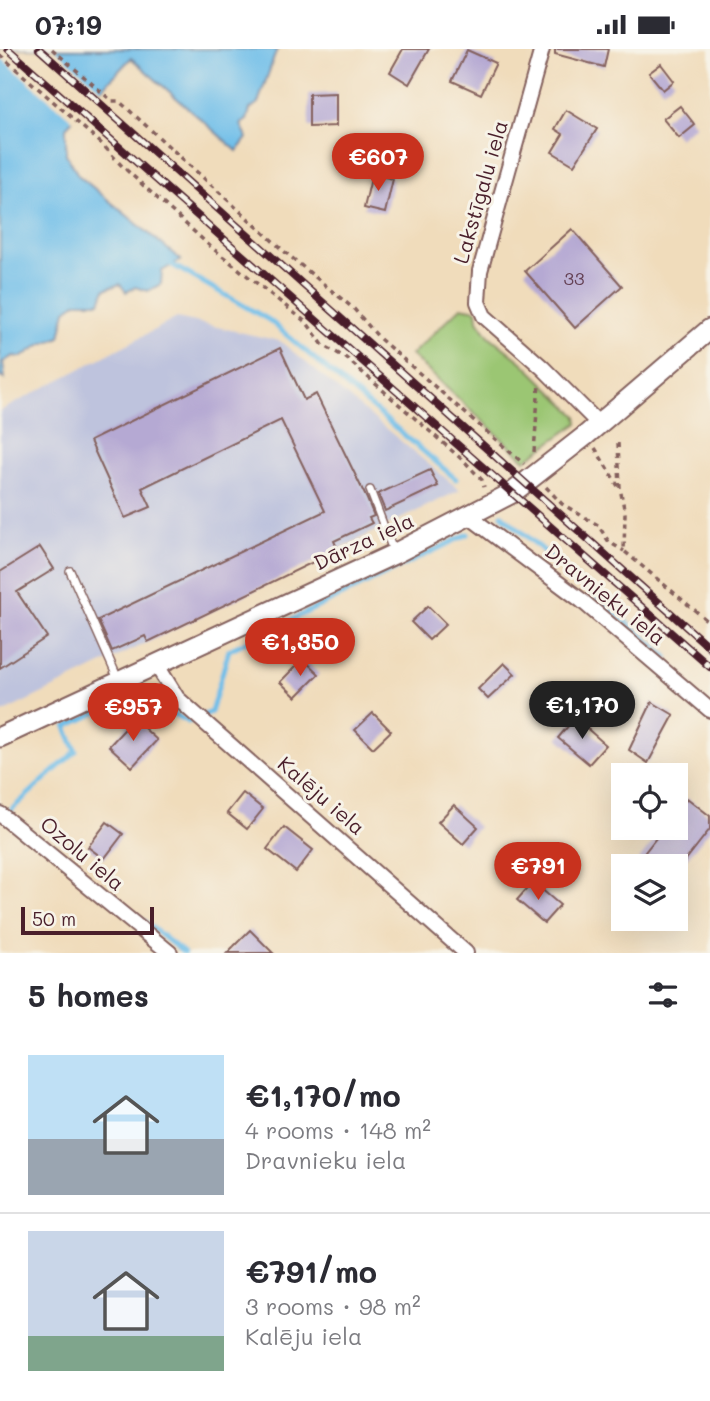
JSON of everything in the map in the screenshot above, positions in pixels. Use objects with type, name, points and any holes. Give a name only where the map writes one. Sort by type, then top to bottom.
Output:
[{"type":"street","name":"Lakstīgalu iela","points":[[542,49],[477,288],[478,302],[485,316],[543,368],[592,430]]},
{"type":"street","name":"Dārza iela","points":[[0,737],[470,517],[535,476],[710,329]]},
{"type":"street","name":"Dravnieku iela","points":[[470,517],[581,600],[710,710]]},
{"type":"street","name":"Kalēju iela","points":[[156,664],[177,698],[466,953]]},
{"type":"street","name":"Ozolu iela","points":[[0,814],[170,953]]},
{"type":"lane","points":[[370,490],[394,554]]},
{"type":"lane","points":[[70,571],[119,682]]},
{"type":"path","points":[[52,49],[107,98],[119,101],[286,253],[354,309],[380,339],[527,467],[536,448],[537,392],[543,368]]},
{"type":"path","points":[[0,55],[211,247],[307,323],[323,345],[346,358],[466,463],[482,480],[485,492]]},
{"type":"path","points":[[592,430],[620,488]]},
{"type":"path","points":[[618,443],[620,488],[625,513],[624,551]]},
{"type":"path","points":[[535,476],[562,504],[598,525],[609,541],[710,623]]},
{"type":"shaded area","points":[[177,318],[280,341],[460,490],[0,714],[0,411]]},
{"type":"green space","points":[[461,307],[477,310],[478,320],[489,336],[523,363],[577,416],[578,423],[525,460],[411,355]]},
{"type":"water","points":[[0,49],[277,49],[258,103],[250,109],[247,120],[241,124],[247,138],[237,151],[131,58],[66,127],[66,154],[78,175],[181,260],[162,271],[161,284],[148,291],[135,287],[126,292],[120,284],[105,289],[100,302],[77,302],[66,310],[60,337],[40,345],[22,357],[13,356],[3,362],[5,379],[0,377]]},
{"type":"pier","points":[[0,49],[55,49],[104,92],[75,122],[0,57]]},
{"type":"building","points":[[403,49],[429,49],[409,84],[390,72]]},
{"type":"building","points":[[555,49],[608,49],[604,67],[555,54]]},
{"type":"building","points":[[467,50],[496,63],[481,94],[452,81]]},
{"type":"building","points":[[661,64],[674,81],[663,90],[649,73]]},
{"type":"building","points":[[336,93],[336,126],[309,127],[309,94]]},
{"type":"building","points":[[680,106],[695,125],[679,138],[663,119]]},
{"type":"building","points":[[566,110],[597,129],[574,165],[552,152],[563,134],[555,129]]},
{"type":"building","points":[[372,174],[393,179],[385,213],[364,208]]},
{"type":"building","points":[[572,229],[622,286],[575,328],[525,271]]},
{"type":"building","points":[[280,348],[304,400],[316,394],[367,499],[374,516],[369,518],[372,523],[334,541],[338,550],[148,642],[145,636],[112,651],[98,620],[325,511],[281,420],[142,488],[151,507],[125,518],[90,441]]},
{"type":"building","points":[[430,470],[438,486],[385,511],[378,494]]},
{"type":"building","points":[[40,547],[54,569],[17,592],[47,637],[0,668],[0,572]]},
{"type":"building","points":[[428,606],[446,624],[429,640],[411,622]]},
{"type":"building","points":[[303,659],[319,674],[296,697],[280,682]]},
{"type":"building","points":[[504,663],[515,674],[488,699],[478,689]]},
{"type":"building","points":[[652,702],[674,715],[648,763],[629,750]]},
{"type":"building","points":[[373,713],[391,731],[373,748],[355,730]]},
{"type":"building","points":[[575,718],[606,745],[589,764],[558,738]]},
{"type":"building","points":[[134,719],[157,740],[132,767],[109,746]]},
{"type":"building","points":[[243,793],[263,809],[247,829],[227,813]]},
{"type":"building","points":[[688,799],[710,816],[710,829],[688,857],[688,854],[643,854],[655,840],[688,840]]},
{"type":"building","points":[[454,805],[478,827],[463,844],[438,822]]},
{"type":"building","points":[[107,822],[123,834],[104,859],[88,847]]},
{"type":"building","points":[[284,827],[313,850],[296,872],[267,849]]},
{"type":"building","points":[[533,882],[560,905],[544,923],[517,900]]},
{"type":"building","points":[[250,930],[273,953],[227,953]]},
{"type":"waterway","points":[[169,263],[269,320],[456,479]]},
{"type":"waterway","points":[[502,515],[667,657]]},
{"type":"waterway","points":[[11,817],[9,816],[12,809],[76,751],[66,727],[132,696],[144,697],[188,722],[211,712],[229,650],[468,534]]},
{"type":"waterway","points":[[104,890],[184,953]]},
{"type":"railway","points":[[8,49],[710,667]]},
{"type":"railway","points":[[39,49],[710,648]]}]
